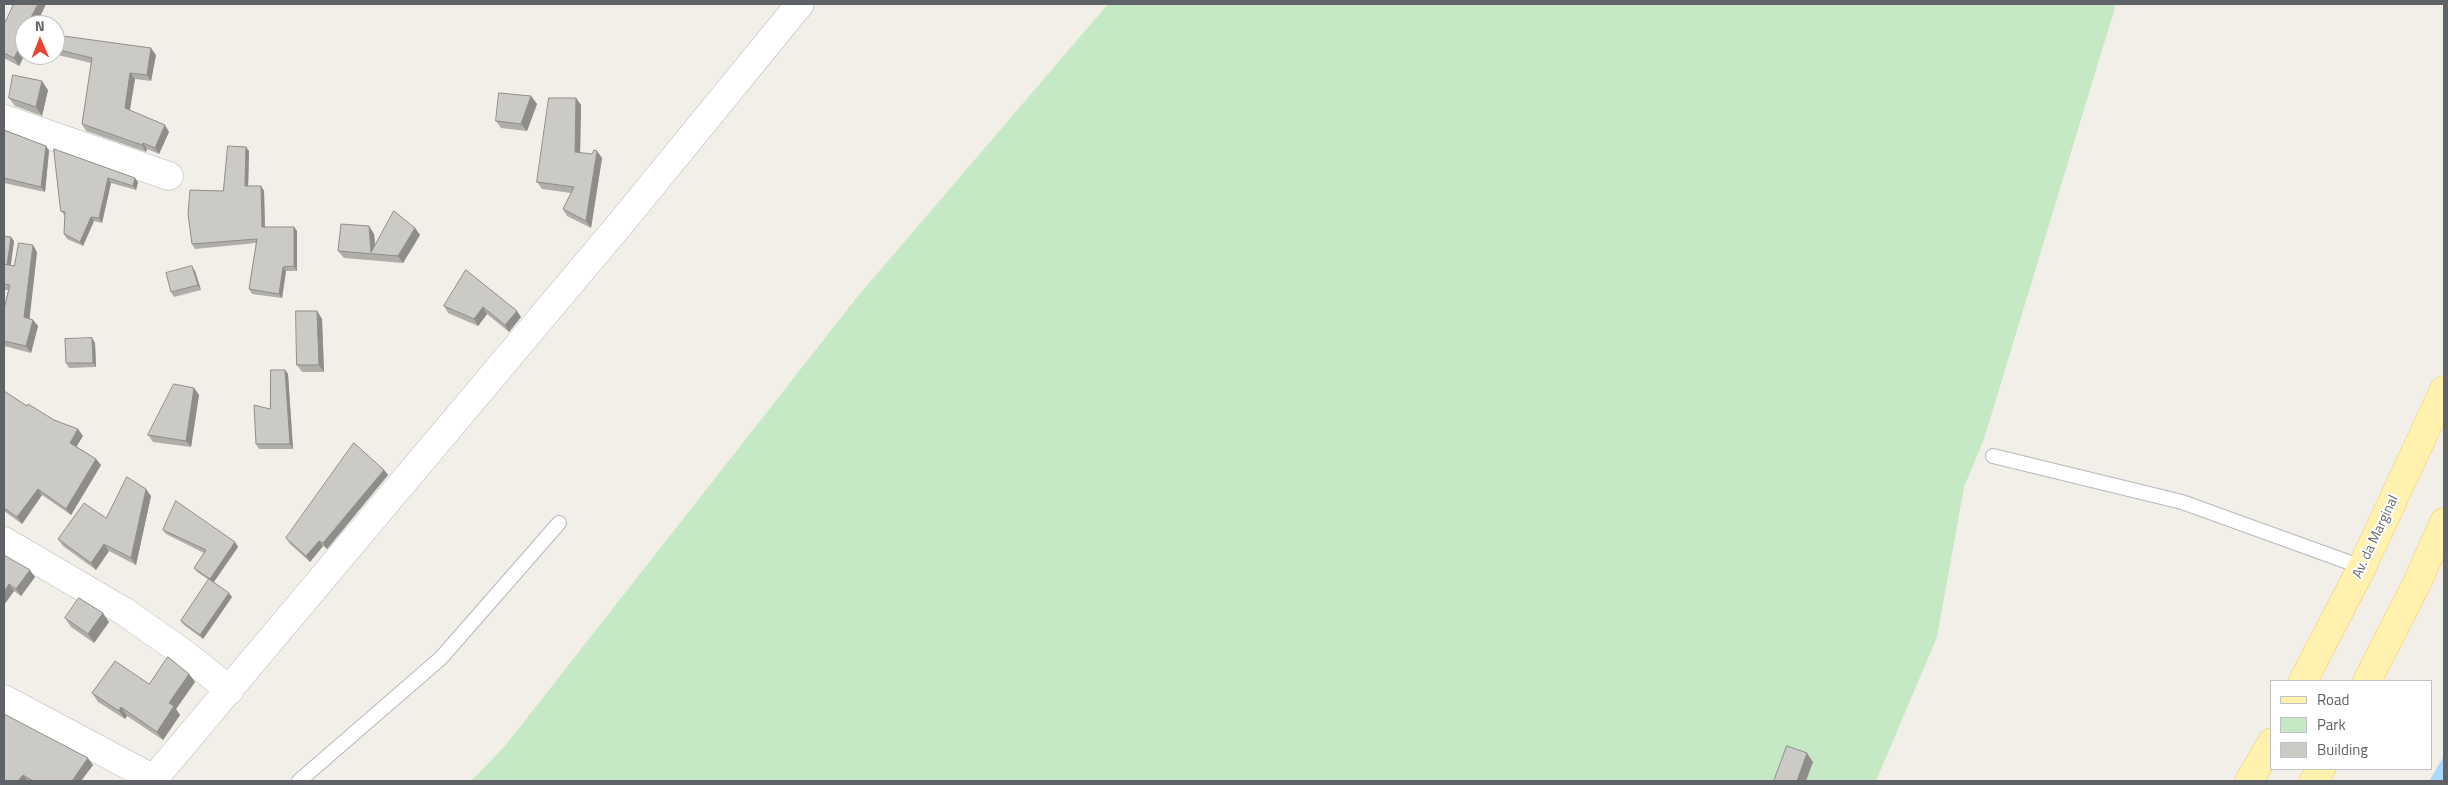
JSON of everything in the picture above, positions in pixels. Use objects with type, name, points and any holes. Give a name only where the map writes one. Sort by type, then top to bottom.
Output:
[{"type":"main road","name":"Av. da Marginal","points":[[2304,680],[2362,567],[2444,390]]},
{"type":"main road","points":[[2368,680],[2444,522]]},
{"type":"main road","points":[[2249,781],[2270,745]]},
{"type":"main road","points":[[2314,781],[2320,770]]},
{"type":"street","points":[[4,699],[153,780],[621,222],[800,4]]},
{"type":"street","points":[[4,119],[169,176]]},
{"type":"street","points":[[4,541],[124,612],[182,652],[230,690]]},
{"type":"lane","points":[[1993,456],[2182,502],[2362,567]]},
{"type":"lane","points":[[299,781],[440,658],[559,523]]},
{"type":"green space","points":[[1108,4],[2116,4],[1984,439],[1964,487],[1937,637],[1876,781],[471,781],[505,746],[858,296]]},
{"type":"water","points":[[2444,756],[2444,781],[2429,781]]},
{"type":"building","points":[[14,4],[38,4],[32,15],[15,15],[14,58],[4,53],[4,25]]},
{"type":"building","points":[[65,36],[151,48],[147,75],[130,73],[125,108],[165,125],[155,148],[82,124],[92,58],[65,51]]},
{"type":"building","points":[[13,75],[42,81],[36,107],[9,98]]},
{"type":"building","points":[[499,93],[531,96],[521,124],[496,121]]},
{"type":"building","points":[[549,98],[576,98],[575,152],[592,154],[594,150],[597,151],[586,221],[563,209],[574,187],[537,182]]},
{"type":"building","points":[[4,130],[46,146],[41,187],[4,178]]},
{"type":"building","points":[[228,146],[246,147],[245,186],[261,186],[262,227],[294,227],[294,266],[283,267],[279,294],[249,289],[257,239],[192,244],[188,214],[190,190],[223,191]]},
{"type":"building","points":[[54,149],[135,178],[133,186],[108,178],[99,218],[91,217],[80,242],[64,234],[65,212],[61,211]]},
{"type":"building","points":[[394,211],[415,228],[398,256],[338,251],[341,224],[369,226],[371,252]]},
{"type":"building","points":[[4,236],[11,237],[7,265],[4,264]]},
{"type":"building","points":[[19,243],[33,245],[24,317],[33,320],[26,346],[4,341],[4,309],[10,285],[4,284],[4,264],[14,266]]},
{"type":"building","points":[[192,266],[198,285],[171,292],[166,273]]},
{"type":"building","points":[[466,270],[517,311],[505,325],[483,307],[474,319],[444,306]]},
{"type":"building","points":[[296,311],[317,311],[319,365],[297,365]]},
{"type":"building","points":[[92,338],[93,363],[66,363],[65,339]]},
{"type":"building","points":[[271,370],[285,370],[290,444],[256,444],[254,405],[270,409]]},
{"type":"building","points":[[174,384],[194,388],[186,441],[148,435]]},
{"type":"building","points":[[4,391],[54,420],[78,429],[70,443],[96,459],[66,509],[38,489],[17,517],[4,508]]},
{"type":"building","points":[[354,443],[384,470],[323,543],[319,541],[306,556],[286,538]]},
{"type":"building","points":[[127,477],[146,489],[131,558],[104,544],[91,563],[58,539],[84,503],[106,518]]},
{"type":"building","points":[[176,501],[235,542],[210,579],[194,568],[206,550],[163,530]]},
{"type":"building","points":[[4,555],[30,570],[16,589],[9,584],[4,592]]},
{"type":"building","points":[[209,579],[229,593],[200,635],[181,621]]},
{"type":"building","points":[[79,598],[103,613],[88,634],[65,618]]},
{"type":"building","points":[[168,657],[189,674],[169,703],[174,706],[157,732],[121,707],[119,711],[92,693],[115,661],[149,684]]},
{"type":"building","points":[[4,714],[88,758],[72,781],[33,781],[23,775],[18,781],[4,781]]},
{"type":"building","points":[[1787,746],[1807,753],[1797,781],[1774,781]]}]
